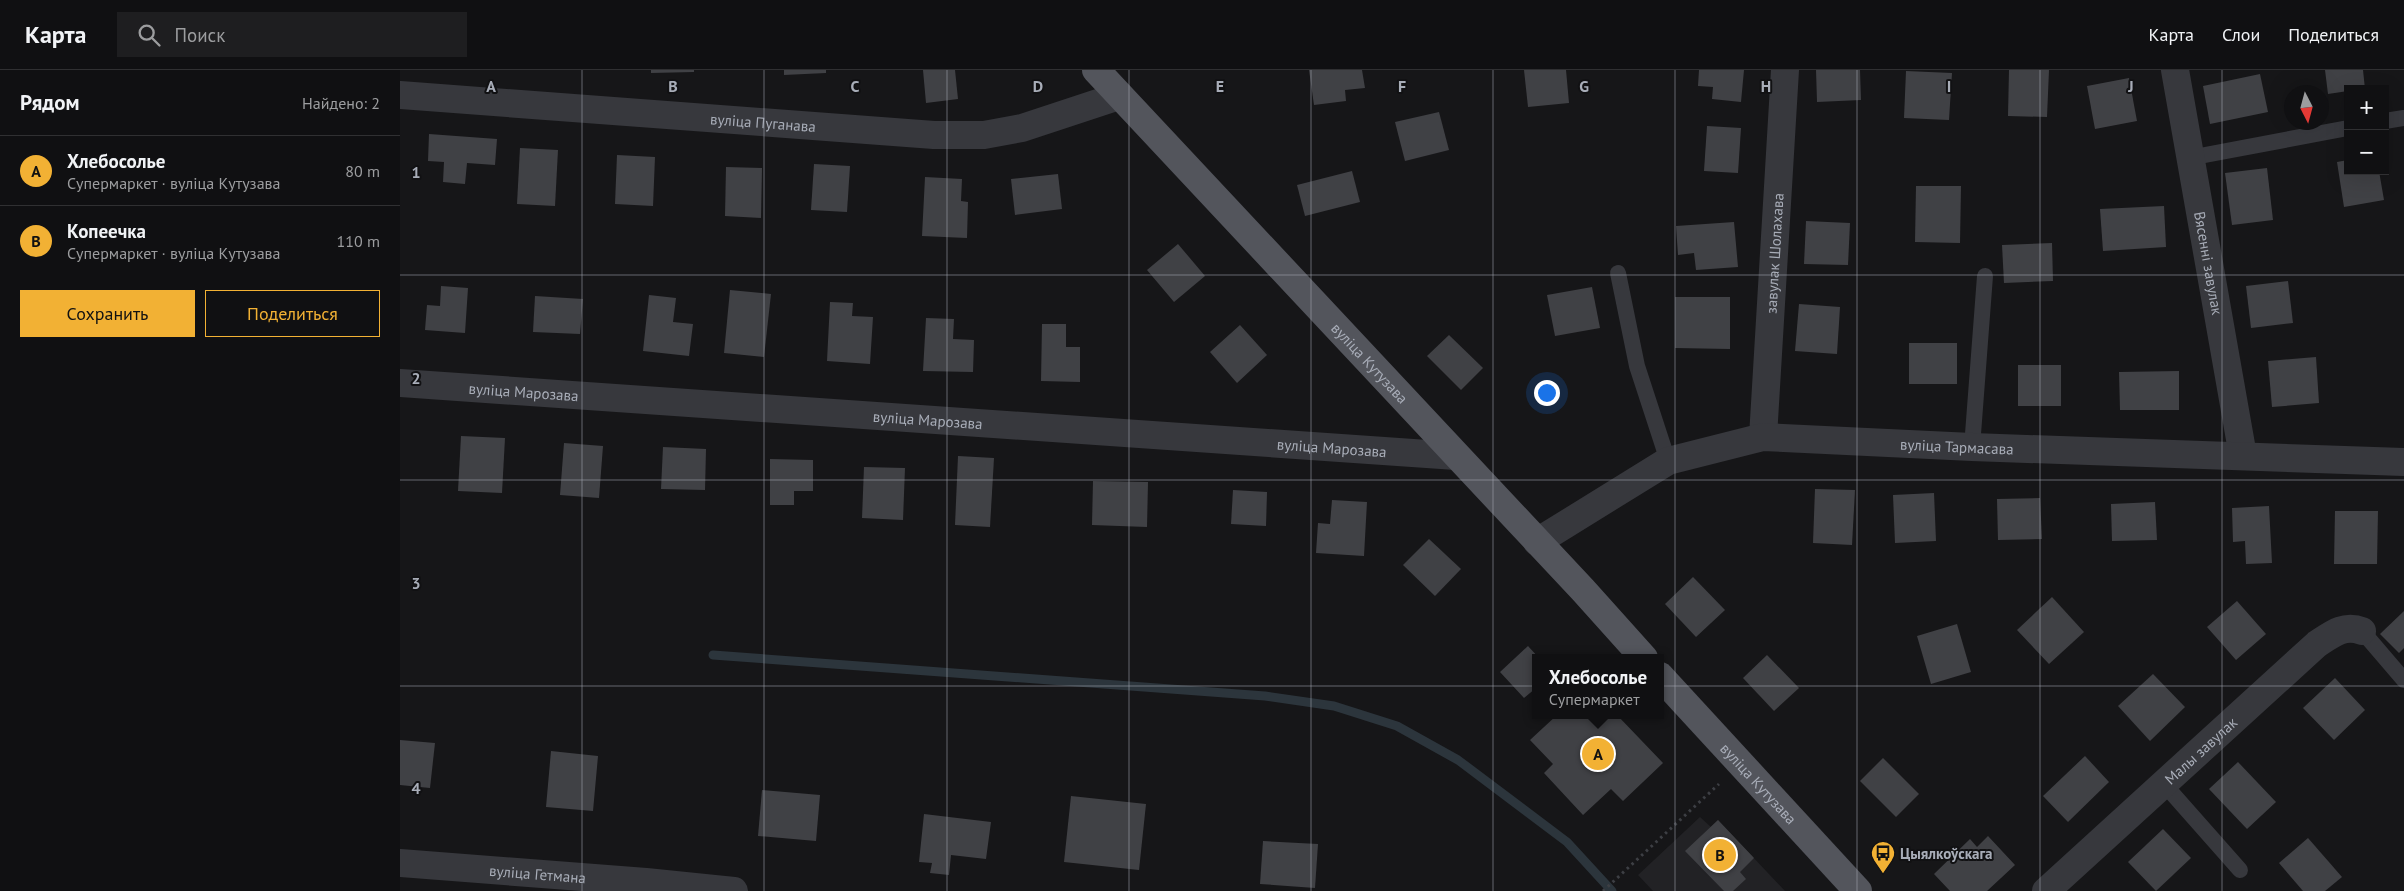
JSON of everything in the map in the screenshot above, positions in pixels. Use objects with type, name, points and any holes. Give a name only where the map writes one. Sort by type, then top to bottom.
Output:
[{"type":"main road","name":"вуліца Кутузава","points":[[1096,70],[1640,654]]},
{"type":"main road","name":"вуліца Кутузава","points":[[1664,680],[1858,891]]},
{"type":"street","name":"завулак Шолахава","points":[[1763,437],[1785,70]]},
{"type":"street","name":"Вясенні завулак","points":[[2175,70],[2243,456]]},
{"type":"street","name":"вуліца Пуганава","points":[[400,95],[934,135],[984,135],[1022,128],[1119,96]]},
{"type":"street","name":"вуліца Марозава","points":[[400,383],[1456,456]]},
{"type":"street","name":"вуліца Тармасава","points":[[1537,542],[1668,461],[1763,437],[1972,447],[2404,462]]},
{"type":"street","name":"Малы завулак","points":[[2046,891],[2316,644],[2338,630],[2352,627],[2362,631]]},
{"type":"street","name":"вуліца Гетмана","points":[[400,863],[645,886],[734,891]]},
{"type":"lane","points":[[2389,120],[2404,118]]},
{"type":"lane","points":[[2189,158],[2344,129]]},
{"type":"lane","points":[[1618,273],[1637,366],[1668,461]]},
{"type":"lane","points":[[1972,447],[1985,276]]},
{"type":"lane","points":[[2362,631],[2404,680]]},
{"type":"lane","points":[[2164,784],[2240,870]]},
{"type":"path","points":[[1603,891],[1740,765]]},
{"type":"shaded area","points":[[1700,817],[1711,827],[1718,820],[1785,891],[1653,891],[1638,875]]},
{"type":"building","points":[[651,70],[694,70],[694,72],[651,73]]},
{"type":"building","points":[[784,70],[826,70],[826,73],[784,75]]},
{"type":"building","points":[[923,70],[955,70],[958,99],[926,103]]},
{"type":"building","points":[[1309,70],[1362,70],[1365,88],[1345,90],[1346,101],[1314,105]]},
{"type":"building","points":[[1524,70],[1566,70],[1569,103],[1528,107]]},
{"type":"building","points":[[1699,70],[1744,70],[1741,102],[1712,99],[1713,87],[1698,86]]},
{"type":"building","points":[[1816,70],[1860,70],[1861,100],[1817,102]]},
{"type":"building","points":[[2009,70],[2049,70],[2047,117],[2008,116]]},
{"type":"building","points":[[2325,70],[2363,70],[2365,85],[2344,85],[2344,92],[2329,94],[2329,85],[2327,85]]},
{"type":"building","points":[[1906,71],[1952,73],[1949,120],[1904,118]]},
{"type":"building","points":[[2260,74],[2268,112],[2210,124],[2203,86]]},
{"type":"building","points":[[2129,78],[2137,121],[2095,129],[2087,86]]},
{"type":"building","points":[[1439,112],[1449,150],[1405,161],[1395,122]]},
{"type":"building","points":[[1707,126],[1741,128],[1738,173],[1704,171]]},
{"type":"building","points":[[429,134],[497,139],[495,165],[467,163],[465,184],[443,182],[444,162],[428,161]]},
{"type":"building","points":[[520,148],[558,150],[555,206],[517,204]]},
{"type":"building","points":[[617,155],[655,157],[653,206],[615,204]]},
{"type":"building","points":[[2344,161],[2344,175],[2380,175],[2384,200],[2344,207],[2337,162]]},
{"type":"building","points":[[814,164],[850,166],[847,212],[811,210]]},
{"type":"building","points":[[726,167],[762,168],[761,218],[725,216]]},
{"type":"building","points":[[2267,168],[2273,220],[2232,225],[2225,173]]},
{"type":"building","points":[[1352,171],[1360,202],[1305,216],[1297,185]]},
{"type":"building","points":[[1058,174],[1062,209],[1015,215],[1011,179]]},
{"type":"building","points":[[925,177],[962,179],[961,201],[968,202],[967,238],[922,236]]},
{"type":"building","points":[[1916,186],[1961,186],[1960,243],[1915,242]]},
{"type":"building","points":[[2164,206],[2166,247],[2103,251],[2100,209]]},
{"type":"building","points":[[1806,221],[1850,223],[1848,265],[1804,264]]},
{"type":"building","points":[[1734,222],[1738,267],[1696,270],[1694,253],[1678,255],[1676,226]]},
{"type":"building","points":[[2052,243],[2053,281],[2004,283],[2002,245]]},
{"type":"building","points":[[1178,244],[1205,276],[1174,302],[1147,270]]},
{"type":"building","points":[[2288,281],[2293,323],[2251,328],[2246,286]]},
{"type":"building","points":[[441,286],[468,288],[465,333],[425,330],[427,305],[440,306]]},
{"type":"building","points":[[1592,287],[1600,328],[1555,336],[1547,295]]},
{"type":"building","points":[[730,290],[771,294],[764,357],[724,353]]},
{"type":"building","points":[[649,295],[676,298],[673,322],[693,324],[689,356],[643,351]]},
{"type":"building","points":[[535,296],[583,299],[580,334],[533,332]]},
{"type":"building","points":[[1675,297],[1730,297],[1730,349],[1675,348]]},
{"type":"building","points":[[830,302],[853,303],[852,316],[873,317],[870,364],[827,361]]},
{"type":"building","points":[[1799,304],[1840,307],[1837,354],[1795,351]]},
{"type":"building","points":[[926,318],[954,319],[953,339],[974,340],[973,372],[923,371]]},
{"type":"building","points":[[1042,324],[1066,324],[1066,347],[1080,347],[1080,382],[1041,381]]},
{"type":"building","points":[[1240,325],[1267,355],[1237,383],[1210,352]]},
{"type":"building","points":[[1449,335],[1483,368],[1461,390],[1427,356]]},
{"type":"building","points":[[1909,343],[1957,343],[1957,384],[1909,384]]},
{"type":"building","points":[[2316,357],[2319,403],[2272,407],[2268,361]]},
{"type":"building","points":[[2018,365],[2061,365],[2061,406],[2018,406]]},
{"type":"building","points":[[2179,371],[2179,410],[2120,410],[2119,372]]},
{"type":"building","points":[[461,436],[505,438],[502,493],[458,491]]},
{"type":"building","points":[[564,443],[603,446],[599,498],[560,495]]},
{"type":"building","points":[[663,447],[706,449],[705,490],[661,489]]},
{"type":"building","points":[[958,456],[994,458],[990,527],[955,525]]},
{"type":"building","points":[[770,459],[813,460],[813,491],[794,491],[794,505],[770,505]]},
{"type":"building","points":[[864,467],[905,468],[903,520],[862,518]]},
{"type":"building","points":[[1093,481],[1148,482],[1147,527],[1092,525]]},
{"type":"building","points":[[1815,489],[1855,490],[1852,545],[1813,543]]},
{"type":"building","points":[[1233,490],[1267,492],[1266,526],[1231,524]]},
{"type":"building","points":[[1934,493],[1936,541],[1895,543],[1893,495]]},
{"type":"building","points":[[2040,498],[2042,539],[1998,540],[1997,499]]},
{"type":"building","points":[[1332,500],[1367,502],[1364,556],[1316,553],[1318,523],[1330,524]]},
{"type":"building","points":[[2155,502],[2157,540],[2112,541],[2111,504]]},
{"type":"building","points":[[2269,506],[2272,563],[2246,564],[2245,541],[2233,542],[2232,508]]},
{"type":"building","points":[[2335,511],[2378,511],[2377,564],[2334,564]]},
{"type":"building","points":[[1429,539],[1461,569],[1435,596],[1403,565]]},
{"type":"building","points":[[1693,577],[1725,610],[1696,637],[1665,604]]},
{"type":"building","points":[[2052,597],[2084,632],[2049,664],[2017,630]]},
{"type":"building","points":[[2237,601],[2266,634],[2236,660],[2207,627]]},
{"type":"building","points":[[2404,611],[2404,648],[2399,653],[2380,634]]},
{"type":"building","points":[[1957,624],[1971,672],[1931,684],[1917,636]]},
{"type":"building","points":[[1528,646],[1535,654],[1532,654],[1532,691],[1524,698],[1500,672]]},
{"type":"building","points":[[1767,655],[1799,688],[1774,711],[1743,678]]},
{"type":"building","points":[[2153,674],[2185,707],[2150,741],[2118,706]]},
{"type":"building","points":[[2335,678],[2365,710],[2334,740],[2303,708]]},
{"type":"building","points":[[1553,719],[1621,719],[1663,763],[1623,801],[1611,789],[1583,815],[1544,773],[1553,764],[1530,740]]},
{"type":"building","points":[[400,740],[435,743],[430,788],[400,785]]},
{"type":"building","points":[[551,751],[598,756],[593,811],[546,807]]},
{"type":"building","points":[[2085,756],[2109,782],[2068,822],[2043,796]]},
{"type":"building","points":[[1883,758],[1919,794],[1896,817],[1860,781]]},
{"type":"building","points":[[2238,762],[2276,802],[2247,829],[2209,789]]},
{"type":"building","points":[[762,790],[820,795],[816,841],[758,836]]},
{"type":"building","points":[[1071,796],[1146,804],[1139,870],[1064,862]]},
{"type":"building","points":[[924,814],[991,822],[986,859],[951,855],[949,875],[930,873],[932,863],[919,862]]},
{"type":"building","points":[[1718,820],[1754,858],[1740,872],[1746,879],[1733,891],[1724,891],[1685,851]]},
{"type":"building","points":[[2163,829],[2191,858],[2156,891],[2128,862]]},
{"type":"building","points":[[1988,836],[2015,865],[1987,891],[1950,891],[1934,874],[1970,839],[1977,847]]},
{"type":"building","points":[[2308,838],[2342,877],[2325,891],[2303,891],[2279,863]]},
{"type":"building","points":[[1263,841],[1318,844],[1315,888],[1260,884]]},
{"type":"waterway","points":[[713,655],[1265,696],[1334,706],[1397,726],[1458,760],[1567,842],[1612,891]]},
{"type":"place","name":"Хлебосолье","points":[[1598,754]]},
{"type":"place","name":"Копеечка","points":[[1720,855]]},
{"type":"place","name":"Цыялкоўскага","points":[[1883,874]]}]
